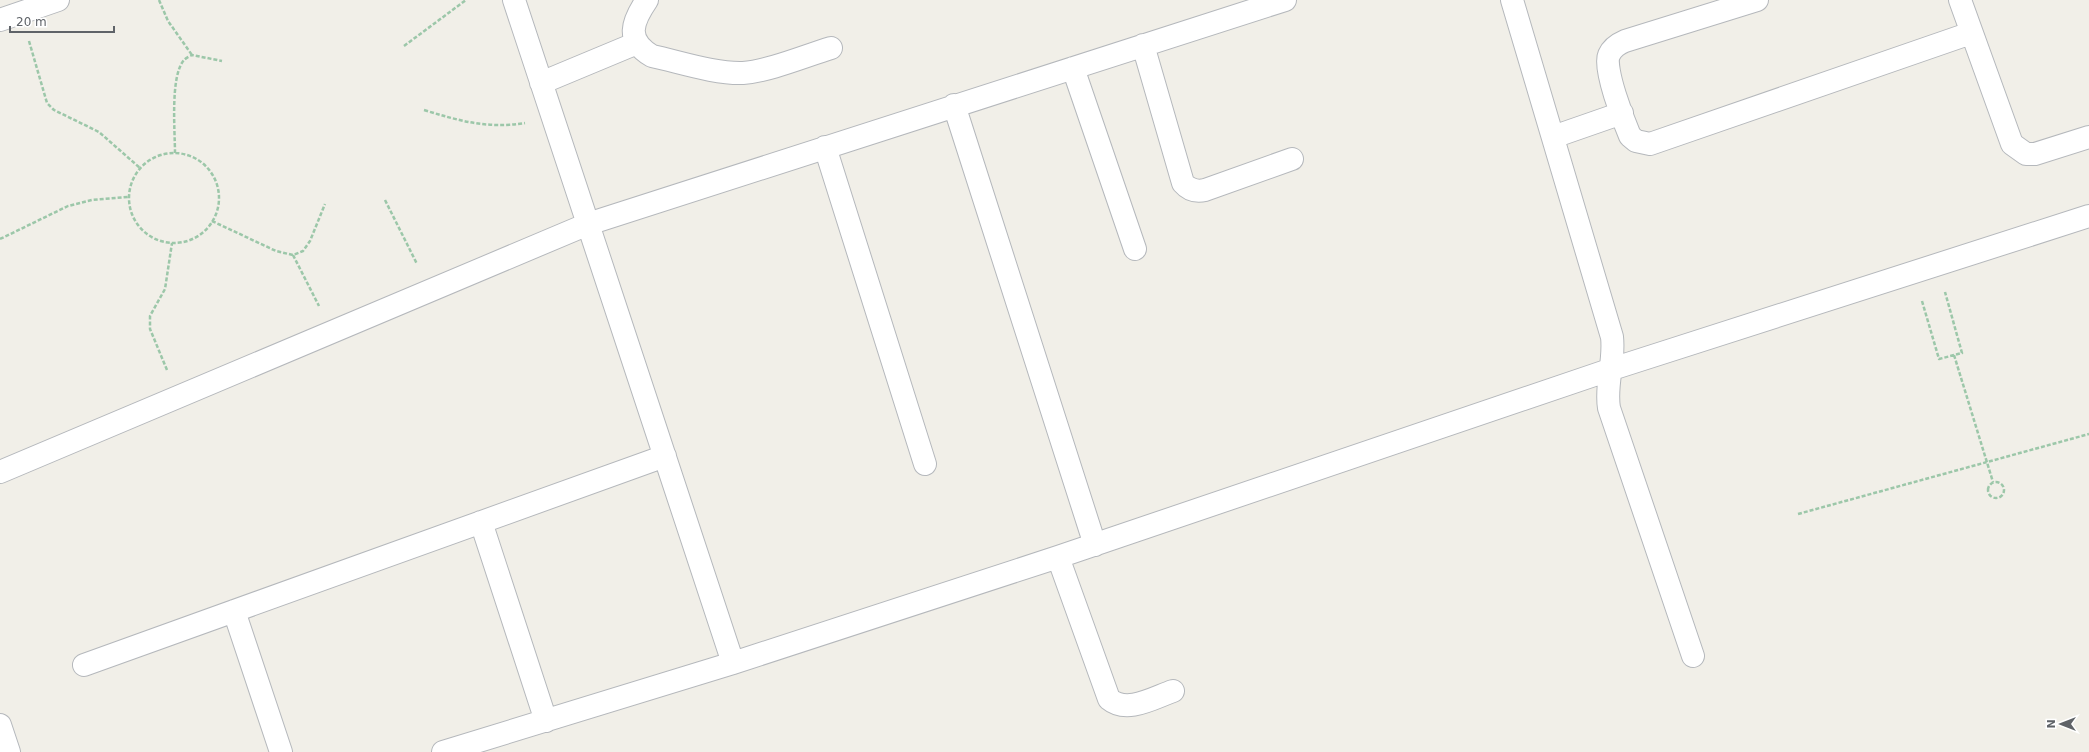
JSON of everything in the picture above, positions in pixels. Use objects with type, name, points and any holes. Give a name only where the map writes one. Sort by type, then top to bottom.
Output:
[{"type":"lane","points":[[0,20],[58,0]]},
{"type":"lane","points":[[514,0],[733,663]]},
{"type":"lane","points":[[647,0],[634,23],[636,43],[643,51],[652,56],[733,72],[760,70],[831,48]]},
{"type":"lane","points":[[0,472],[588,224],[954,105],[1285,0]]},
{"type":"lane","points":[[1512,0],[1612,337],[1612,369],[1608,383],[1607,395],[1609,408],[1693,656]]},
{"type":"lane","points":[[1757,0],[1619,44],[1609,55],[1607,62],[1622,113],[1630,136],[1636,142],[1650,144],[1971,33]]},
{"type":"lane","points":[[1960,0],[2012,144],[2026,154],[2035,154],[2089,137]]},
{"type":"lane","points":[[541,83],[636,43]]},
{"type":"lane","points":[[1143,45],[1183,183],[1187,187],[1199,191],[1205,190],[1292,159]]},
{"type":"lane","points":[[1074,68],[1135,249]]},
{"type":"lane","points":[[954,105],[1096,545]]},
{"type":"lane","points":[[1553,137],[1622,113]]},
{"type":"lane","points":[[825,147],[925,464]]},
{"type":"lane","points":[[443,752],[733,663],[1096,545],[1612,369],[2089,216]]},
{"type":"lane","points":[[84,665],[665,456]]},
{"type":"lane","points":[[481,522],[546,721]]},
{"type":"lane","points":[[1058,557],[1109,699],[1116,705],[1124,707],[1173,691]]},
{"type":"lane","points":[[234,611],[281,752]]},
{"type":"lane","points":[[0,725],[9,752]]},
{"type":"path","points":[[159,0],[168,21],[192,55],[222,62]]},
{"type":"path","points":[[404,46],[466,0]]},
{"type":"path","points":[[22,12],[47,103],[54,110],[99,132],[140,168]]},
{"type":"path","points":[[175,152],[174,101],[177,76],[184,60],[192,55]]},
{"type":"path","points":[[424,110],[481,125],[505,126],[553,119]]},
{"type":"path","points":[[175,152],[194,158],[210,171],[216,183],[219,196],[217,209],[212,221],[195,238],[172,243],[153,237],[136,223],[131,211],[128,197],[132,182],[140,168],[150,159],[162,154],[175,152]]},
{"type":"path","points":[[0,239],[68,206],[92,200],[128,197]]},
{"type":"path","points":[[385,200],[430,290]]},
{"type":"path","points":[[212,221],[276,251],[293,255],[303,251],[310,241],[325,204]]},
{"type":"path","points":[[172,243],[166,289],[150,316],[150,329],[178,396]]},
{"type":"path","points":[[293,255],[332,332]]},
{"type":"path","points":[[1914,272],[1939,359],[1962,353],[1938,264]]},
{"type":"path","points":[[1954,355],[1993,482]]},
{"type":"path","points":[[1798,514],[2089,434]]},
{"type":"path","points":[[1993,482],[2003,484],[2004,495],[1999,498],[1990,496],[1988,490],[1989,486],[1993,482]]}]
